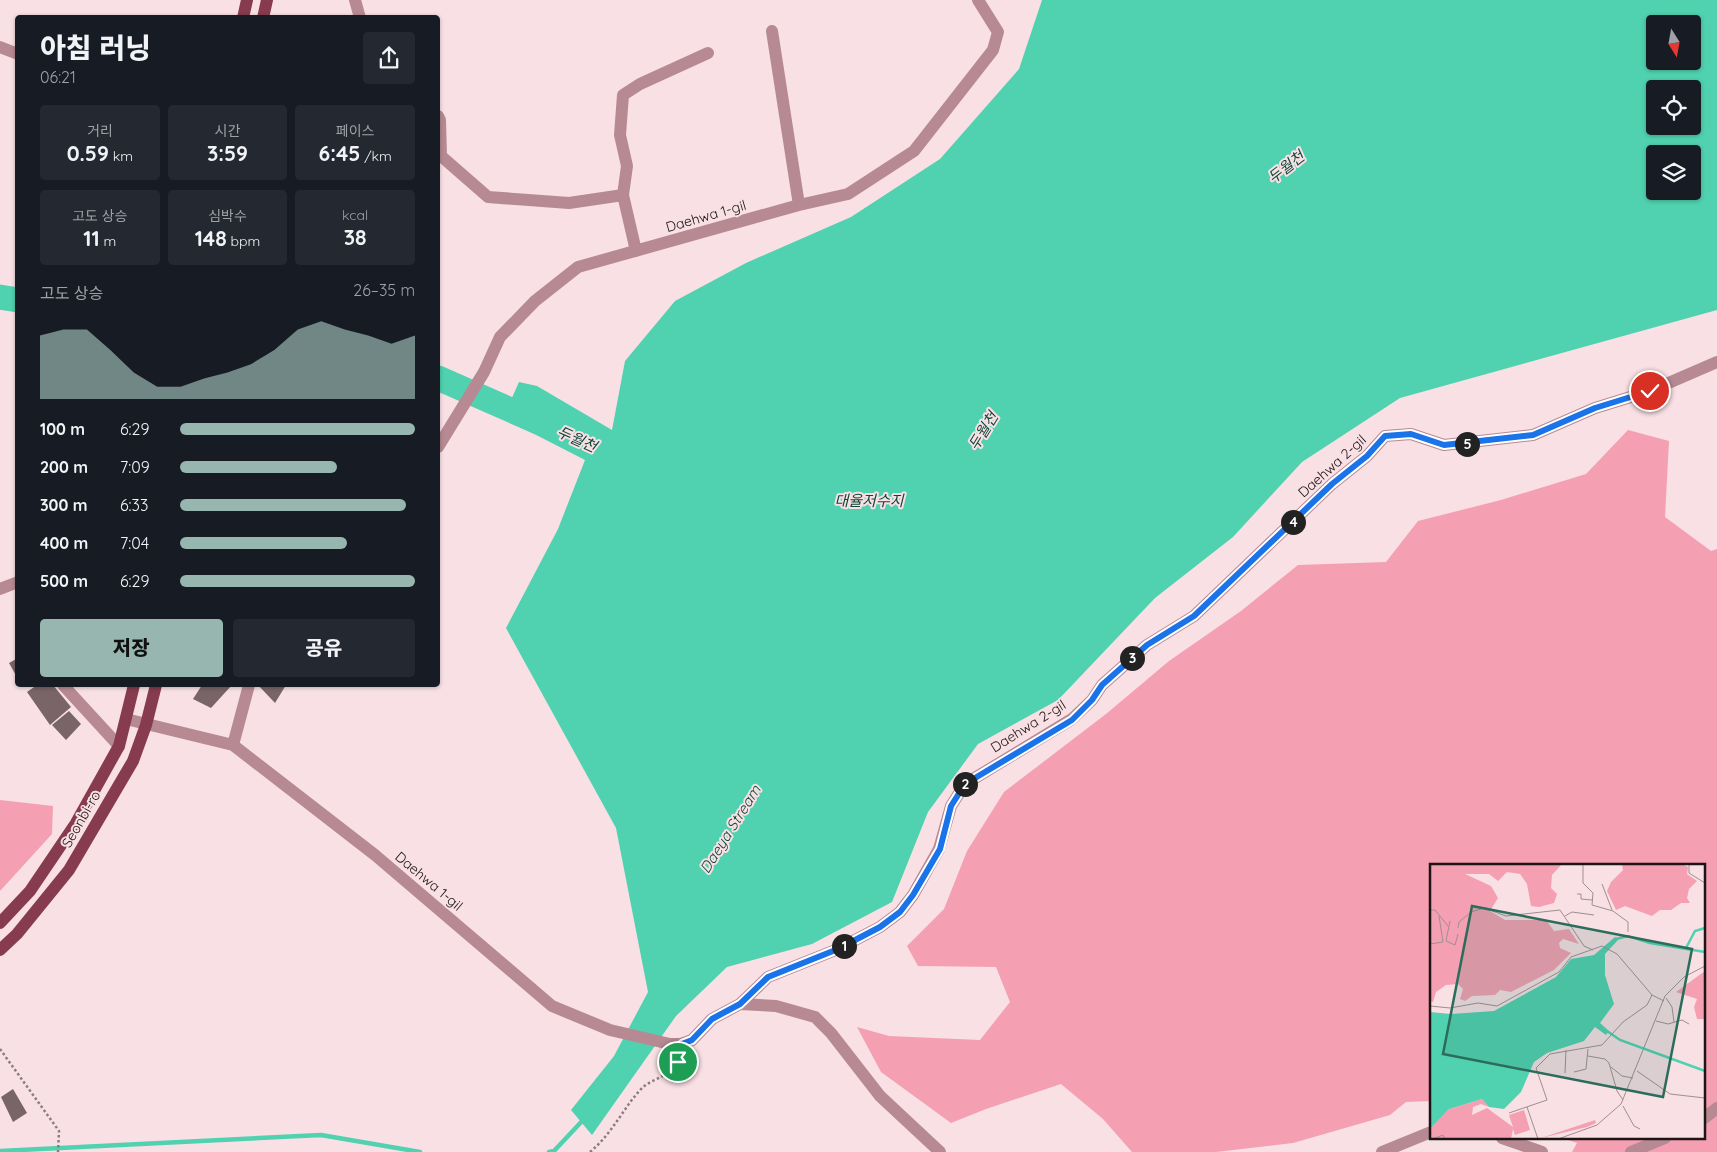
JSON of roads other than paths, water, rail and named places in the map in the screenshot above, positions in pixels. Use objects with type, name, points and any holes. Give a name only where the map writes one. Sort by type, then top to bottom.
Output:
[{"type":"main road","points":[[244,15],[247,0]]},
{"type":"main road","points":[[264,15],[267,0]]},
{"type":"main road","name":"Seonbi-ro","points":[[0,923],[30,891],[76,824],[119,746],[134,687]]},
{"type":"main road","name":"Seonbi-ro","points":[[0,950],[17,934],[69,870],[133,761],[146,725],[156,687]]},
{"type":"street","points":[[355,0],[359,15]]},
{"type":"street","name":"Daehwa 1-gil","points":[[440,443],[484,372],[500,337],[535,301],[578,267],[799,204],[848,194],[914,151],[993,50],[998,32],[978,0]]},
{"type":"street","points":[[772,31],[799,204]]},
{"type":"street","points":[[0,47],[15,53]]},
{"type":"street","points":[[636,252],[623,195],[627,166],[620,136],[623,96],[640,84],[708,53]]},
{"type":"street","points":[[440,152],[441,156],[455,170],[488,197],[569,203],[623,195]]},
{"type":"street","name":"Daehwa 2-gil","points":[[676,1044],[692,1040],[712,1019],[740,1004],[768,977],[838,949],[880,927],[900,912],[913,895],[940,849],[951,806],[965,784],[1072,720],[1092,700],[1102,685],[1147,645],[1194,616],[1332,484],[1367,456],[1385,436],[1411,434],[1444,445],[1533,435],[1595,408],[1641,394],[1717,362]]},
{"type":"street","points":[[0,589],[15,583]]},
{"type":"street","points":[[65,687],[119,746]]},
{"type":"street","points":[[233,745],[248,687]]},
{"type":"street","name":"Daehwa 1-gil","points":[[126,718],[146,725],[233,745],[375,854],[552,1006],[610,1030],[676,1044]]},
{"type":"street","points":[[740,1004],[776,1006],[815,1017],[831,1033],[880,1096],[940,1152]]},
{"type":"street","points":[[1704,1118],[1717,1108]]},
{"type":"street","points":[[1382,1152],[1430,1132]]},
{"type":"street","points":[[1508,1140],[1542,1152]]},
{"type":"street","points":[[1631,1152],[1660,1140]]},
{"type":"water","name":"대율저수지","points":[[1042,0],[1717,0],[1717,310],[1400,398],[1302,462],[1233,537],[1155,598],[1058,700],[978,744],[928,812],[892,902],[812,944],[727,967],[676,1016],[592,1135],[571,1110],[614,1056],[648,992],[616,828],[506,628],[558,529],[585,460],[503,418],[519,382],[537,386],[612,430],[625,361],[675,301],[746,263],[851,217],[940,159],[1019,69]]},
{"type":"waterway","name":"두월천","points":[[0,297],[15,300]]},
{"type":"waterway","name":"두월천","points":[[440,379],[538,422]]},
{"type":"waterway","name":"Daeya Stream","points":[[549,1152],[554,1151],[584,1119]]},
{"type":"waterway","name":"Daeya Stream","points":[[0,1151],[321,1135],[420,1152]]}]
